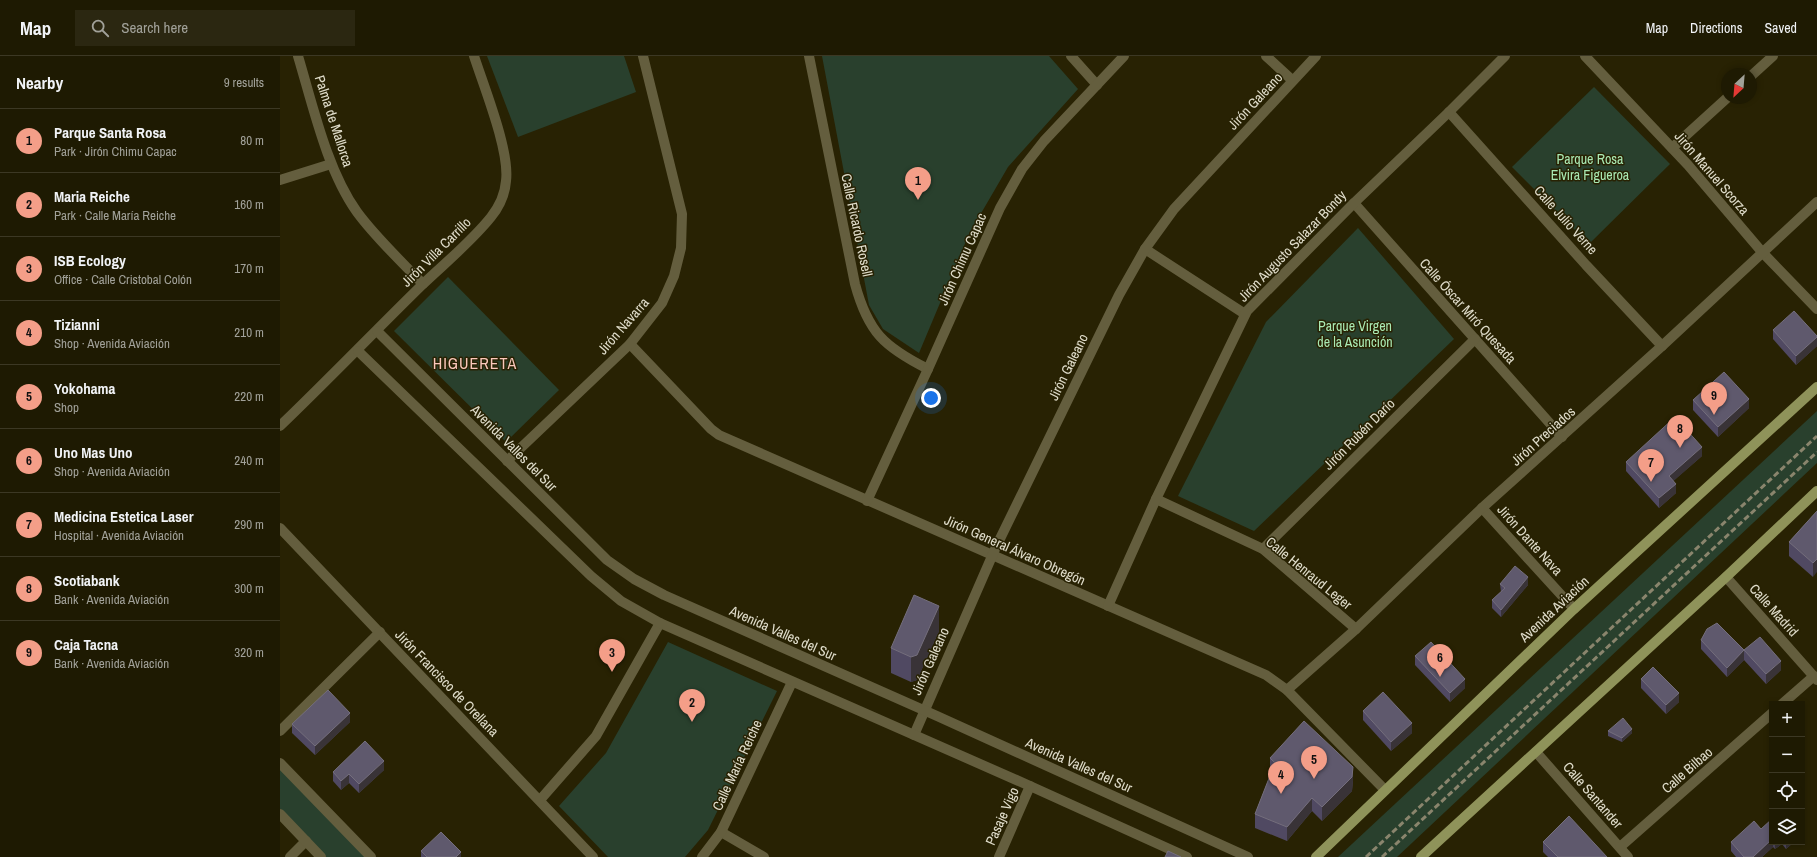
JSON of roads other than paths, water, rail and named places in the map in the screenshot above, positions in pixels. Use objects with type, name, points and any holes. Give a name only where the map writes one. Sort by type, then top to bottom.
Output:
[{"type":"main road","name":"Avenida Aviación","points":[[1316,857],[1574,609],[1817,387]]},
{"type":"main road","points":[[1421,857],[1726,577],[1817,491]]},
{"type":"street","name":"Palma de Mallorca","points":[[298,56],[331,164],[357,211],[379,238],[423,284]]},
{"type":"street","name":"Jirón Villa Carrillo","points":[[280,426],[378,331],[490,218],[497,207],[506,184],[507,173],[505,157],[474,56]]},
{"type":"street","name":"Jirón Navarra","points":[[507,461],[630,344],[662,303],[674,276],[681,248],[682,214],[644,56]]},
{"type":"street","name":"Calle Ricardo Rosell","points":[[809,56],[830,168],[861,306],[875,331],[883,341],[905,357],[928,369]]},
{"type":"street","points":[[1071,56],[1097,85]]},
{"type":"street","name":"Jirón Chimu Capac","points":[[867,501],[1000,208],[1022,169],[1044,141],[1124,56]]},
{"type":"street","points":[[1266,56],[1292,80]]},
{"type":"street","name":"Jirón Galeano","points":[[914,735],[993,556],[1119,295],[1145,249],[1174,209],[1292,80],[1316,56]]},
{"type":"street","name":"Jirón Augusto Salazar Bondy","points":[[1108,606],[1156,499],[1245,314],[1354,203],[1450,112],[1505,56]]},
{"type":"street","name":"Jirón Manuel Scorza","points":[[1585,56],[1672,148],[1762,252],[1817,308]]},
{"type":"street","points":[[1757,71],[1773,56]]},
{"type":"street","points":[[1672,148],[1721,103]]},
{"type":"street","name":"Calle Julio Verne","points":[[1450,112],[1586,265],[1662,346]]},
{"type":"street","points":[[280,180],[331,164]]},
{"type":"street","name":"Jirón Preciados","points":[[1287,690],[1356,629],[1482,508],[1662,346],[1817,202]]},
{"type":"street","name":"Calle Óscar Miró Quesada","points":[[1354,203],[1562,437]]},
{"type":"street","points":[[1145,249],[1245,314]]},
{"type":"street","name":"Avenida Valles del Sur","points":[[378,331],[607,560],[634,579],[664,595],[924,710],[1248,857]]},
{"type":"street","name":"Jirón Rubén Darío","points":[[1263,549],[1475,339]]},
{"type":"street","name":"Jirón General Álvaro Obregón","points":[[630,344],[711,430],[719,435],[1266,675],[1287,690],[1385,790]]},
{"type":"street","points":[[358,350],[591,576],[621,601],[660,623],[1187,857]]},
{"type":"street","name":"Calle Henraud Leger","points":[[1156,499],[1263,549],[1356,629]]},
{"type":"street","name":"Jirón Dante Nava","points":[[1482,508],[1574,609]]},
{"type":"street","name":"Jirón Francisco de Orellana","points":[[280,528],[594,857]]},
{"type":"street","name":"Calle Madrid","points":[[1726,577],[1816,678]]},
{"type":"street","points":[[540,800],[596,736],[660,623]]},
{"type":"street","points":[[280,731],[380,632]]},
{"type":"street","points":[[1786,701],[1816,678]]},
{"type":"street","name":"Calle María Reiche","points":[[702,857],[721,832],[792,682]]},
{"type":"street","name":"Calle Bilbao","points":[[1620,847],[1769,716]]},
{"type":"street","name":"Calle Santander","points":[[1536,752],[1628,857]]},
{"type":"street","points":[[280,763],[371,857]]},
{"type":"street","name":"Pasaje Vigo","points":[[999,857],[1030,786]]},
{"type":"street","points":[[280,814],[321,857]]},
{"type":"street","points":[[721,832],[764,857]]},
{"type":"street","points":[[290,857],[306,841]]},
{"type":"railway","points":[[1366,857],[1817,436]]},
{"type":"railway","points":[[1382,857],[1817,452]]},
{"type":"place","name":"Parque Santa Rosa","points":[[918,200]]},
{"type":"place","name":"Caja Tacna","points":[[1714,415]]},
{"type":"place","name":"Scotiabank","points":[[1680,448]]},
{"type":"place","name":"Medicina Estetica Laser","points":[[1651,482]]},
{"type":"place","name":"ISB Ecology","points":[[612,672]]},
{"type":"place","name":"Uno Mas Uno","points":[[1440,677]]},
{"type":"place","name":"Maria Reiche","points":[[692,722]]},
{"type":"place","name":"Yokohama","points":[[1314,779]]},
{"type":"place","name":"Tizianni","points":[[1281,794]]},
{"type":"district","name":"HIGUERETA","points":[[475,363]]},
{"type":"park label","name":"Parque Rosa Elvira Figueroa","points":[[1590,168]]},
{"type":"park label","name":"Parque Virgen de la Asunción","points":[[1355,334]]}]
